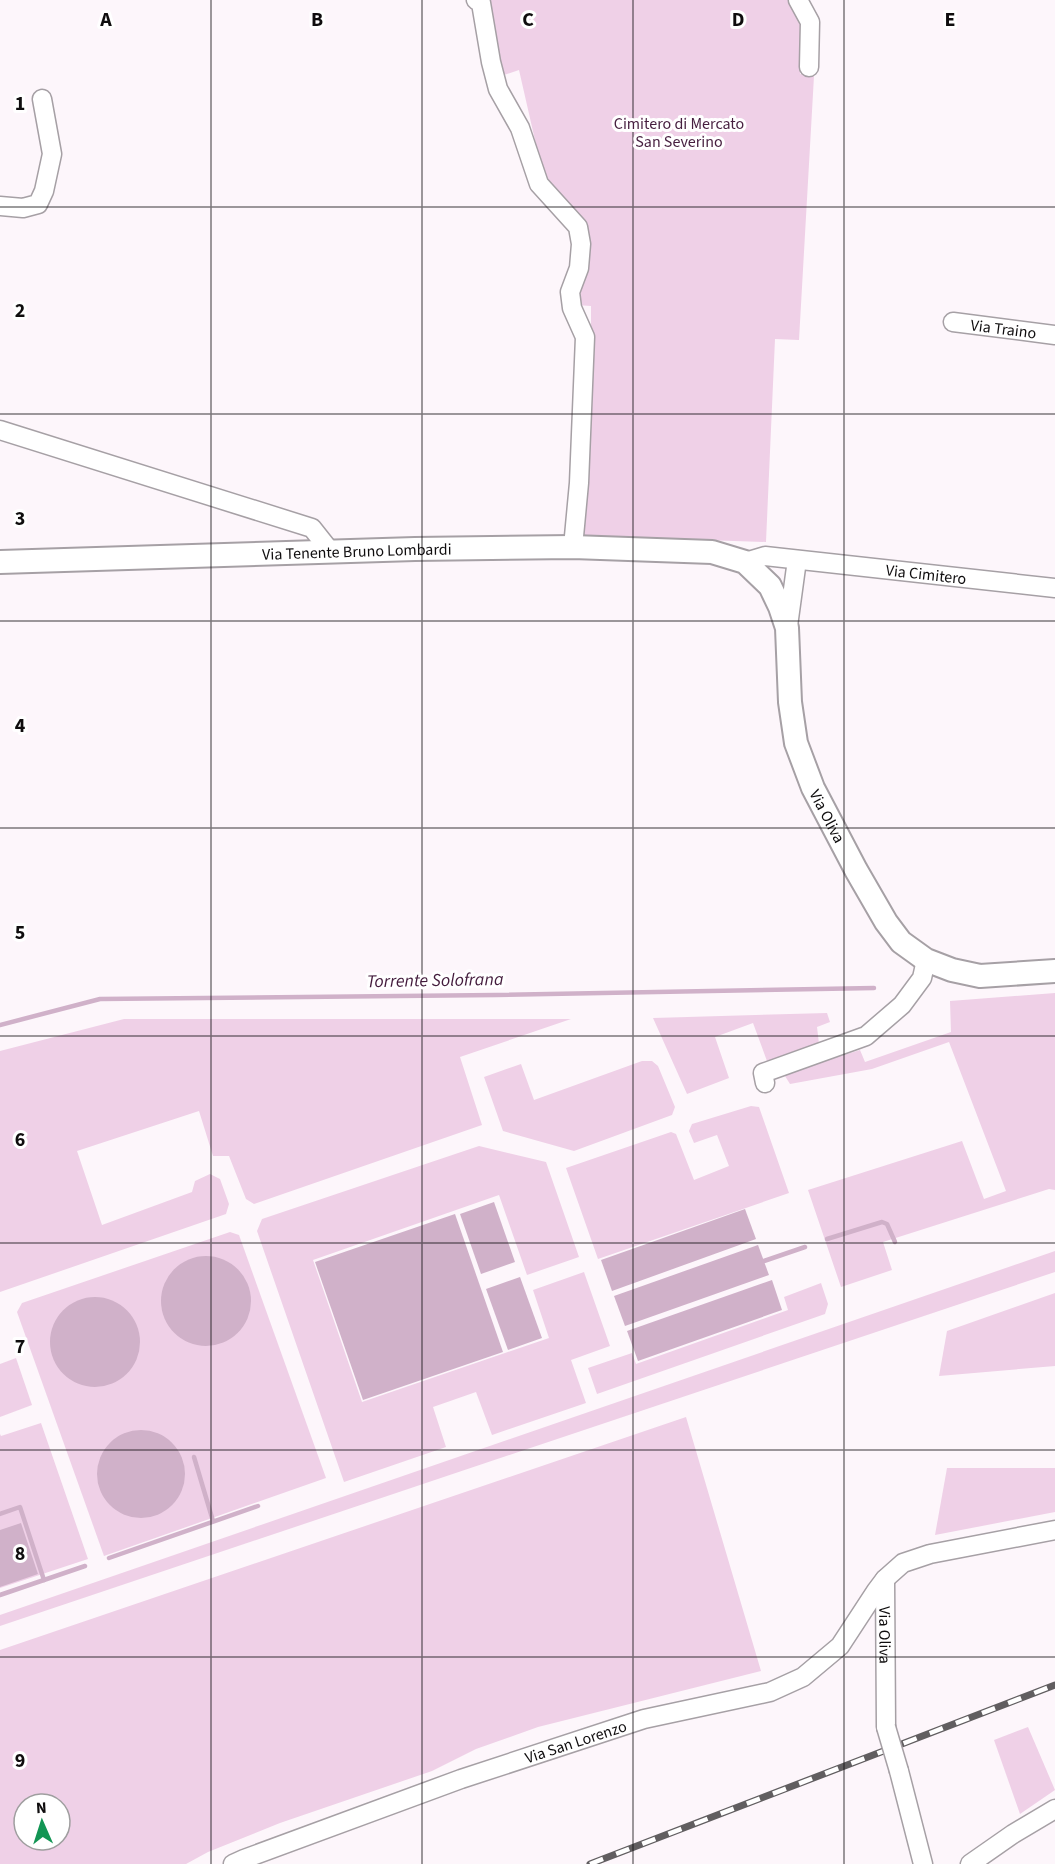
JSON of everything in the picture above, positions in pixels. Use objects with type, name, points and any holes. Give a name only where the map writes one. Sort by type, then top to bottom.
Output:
[{"type":"main road","name":"Via Tenente Bruno Lombardi","points":[[0,562],[573,546],[712,552]]},
{"type":"main road","name":"Via Oliva","points":[[712,552],[745,562],[770,586],[787,628],[790,702],[796,743],[813,788],[856,870],[886,922],[901,942],[926,960],[952,970],[980,976],[1055,971]]},
{"type":"street","points":[[476,0],[481,3],[498,89],[520,128],[539,184],[578,227],[581,244],[579,268],[570,292],[572,308],[585,337],[579,483],[573,546]]},
{"type":"street","points":[[798,0],[810,22],[809,67]]},
{"type":"street","points":[[0,206],[23,208],[38,204],[44,191],[52,154],[42,99]]},
{"type":"street","name":"Via Traino","points":[[953,322],[1055,335]]},
{"type":"street","points":[[0,430],[312,528],[331,552]]},
{"type":"street","name":"Via Cimitero","points":[[745,562],[765,556],[1055,588]]},
{"type":"street","points":[[770,586],[797,560]]},
{"type":"street","points":[[787,628],[797,560]]},
{"type":"street","points":[[765,1083],[763,1073],[866,1036],[902,1005],[922,978],[926,960]]},
{"type":"street","points":[[885,1579],[903,1563],[930,1554],[1055,1530]]},
{"type":"street","name":"Via Oliva","points":[[885,1579],[886,1727],[923,1864]]},
{"type":"street","name":"Via San Lorenzo","points":[[234,1864],[244,1858],[461,1779],[644,1719],[770,1692],[803,1677],[840,1646],[885,1579]]},
{"type":"street","points":[[970,1864],[1013,1834],[1055,1809]]},
{"type":"green space","name":"Cimitero di Mercato San Severino","points":[[486,0],[788,0],[801,24],[800,74],[814,76],[799,340],[775,339],[766,542],[582,536],[591,383],[591,306],[576,305],[578,274],[586,274],[587,248],[545,184],[519,70],[498,77]]},
{"type":"green space","points":[[1055,993],[1055,1190],[1049,1189],[883,1242],[892,1270],[841,1287],[808,1190],[962,1141],[984,1199],[1006,1191],[949,1042],[872,1069],[790,1084],[785,1076],[789,1072],[860,1050],[865,1062],[951,1032],[950,1001]]},
{"type":"green space","points":[[827,1013],[830,1022],[817,1027],[819,1044],[767,1061],[753,1023],[715,1037],[729,1078],[687,1094],[653,1018]]},
{"type":"green space","points":[[124,1019],[571,1019],[460,1057],[482,1125],[254,1204],[246,1199],[229,1156],[213,1156],[199,1111],[77,1151],[102,1225],[192,1192],[195,1181],[210,1174],[220,1179],[229,1204],[226,1214],[0,1292],[0,1051]]},
{"type":"green space","points":[[642,1061],[652,1061],[658,1066],[675,1107],[672,1115],[574,1151],[503,1131],[484,1077],[521,1064],[534,1100]]},
{"type":"green space","points":[[751,1106],[759,1107],[789,1193],[598,1259],[566,1168],[671,1132],[676,1134],[694,1180],[729,1166],[717,1135],[694,1143],[689,1131],[692,1124]]},
{"type":"green space","points":[[479,1146],[546,1162],[579,1257],[527,1275],[499,1195],[313,1260],[362,1402],[549,1338],[533,1290],[584,1272],[610,1346],[571,1360],[586,1403],[492,1435],[476,1392],[433,1407],[446,1447],[344,1482],[257,1231],[262,1219]]},
{"type":"green space","points":[[230,1232],[239,1235],[326,1478],[104,1556],[17,1312],[22,1303]]},
{"type":"green space","points":[[1055,1251],[1055,1272],[0,1626],[0,1615]]},
{"type":"green space","points":[[821,1283],[828,1304],[825,1314],[597,1394],[588,1368],[632,1353],[636,1364],[788,1310],[784,1297]]},
{"type":"green space","points":[[1055,1293],[1055,1366],[939,1376],[947,1331]]},
{"type":"green space","points":[[16,1358],[32,1405],[0,1417],[0,1364]]},
{"type":"green space","points":[[686,1417],[761,1671],[538,1727],[476,1749],[432,1771],[280,1823],[208,1852],[186,1864],[0,1864],[0,1650]]},
{"type":"green space","points":[[41,1423],[88,1559],[0,1588],[0,1434],[1,1436]]},
{"type":"green space","points":[[947,1468],[1055,1468],[1055,1512],[935,1535]]},
{"type":"green space","points":[[1028,1727],[1055,1790],[1020,1814],[994,1740]]},
{"type":"shaded area","points":[[494,1202],[515,1262],[481,1274],[460,1214]]},
{"type":"shaded area","points":[[745,1209],[756,1239],[612,1291],[601,1260]]},
{"type":"shaded area","points":[[455,1214],[503,1352],[363,1400],[315,1262]]},
{"type":"shaded area","points":[[758,1245],[769,1275],[625,1326],[614,1296]]},
{"type":"shaded area","points":[[206,1256],[231,1264],[243,1276],[251,1301],[243,1326],[231,1338],[206,1346],[181,1338],[169,1326],[161,1301],[169,1276],[181,1264]]},
{"type":"shaded area","points":[[520,1277],[542,1338],[508,1350],[486,1289]]},
{"type":"shaded area","points":[[772,1280],[782,1310],[638,1361],[627,1331]]},
{"type":"shaded area","points":[[95,1297],[120,1305],[132,1317],[140,1342],[132,1367],[120,1379],[95,1387],[70,1379],[58,1367],[50,1342],[58,1317],[70,1305]]},
{"type":"shaded area","points":[[132,1430],[150,1430],[166,1437],[178,1449],[185,1465],[185,1483],[178,1499],[166,1511],[150,1518],[132,1518],[116,1511],[104,1499],[97,1483],[97,1465],[104,1449],[116,1437]]},
{"type":"shaded area","points":[[21,1523],[38,1574],[0,1587],[0,1530]]},
{"type":"waterway","name":"Torrente Solofrana","points":[[0,1025],[100,999],[874,988]]},
{"type":"waterway","points":[[827,1239],[882,1222],[887,1224],[895,1242]]},
{"type":"waterway","points":[[764,1261],[805,1247]]},
{"type":"waterway","points":[[194,1457],[213,1521]]},
{"type":"waterway","points":[[109,1558],[258,1506]]},
{"type":"waterway","points":[[0,1514],[20,1507],[44,1580]]},
{"type":"waterway","points":[[0,1595],[85,1566]]},
{"type":"railway","points":[[590,1864],[1055,1685]]}]
